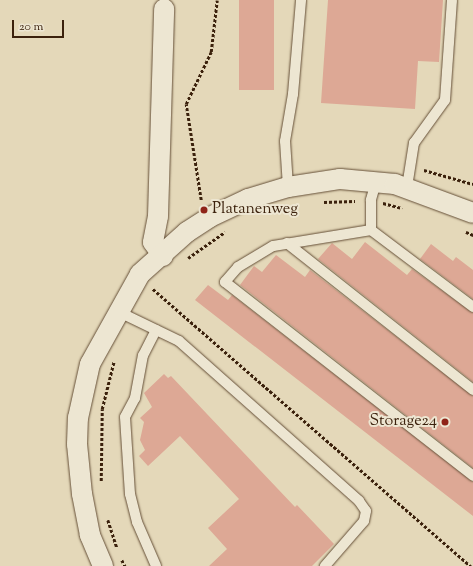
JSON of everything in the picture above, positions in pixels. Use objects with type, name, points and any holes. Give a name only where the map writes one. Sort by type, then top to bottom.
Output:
[{"type":"street","points":[[163,256],[153,242],[158,216],[164,10]]},
{"type":"street","points":[[103,566],[90,535],[82,494],[77,444],[78,418],[90,364],[117,311],[140,274],[163,256],[187,232],[210,217],[248,199],[288,187],[340,179],[374,191],[407,188],[473,213]]},
{"type":"lane","points":[[288,187],[285,141],[293,94],[301,0]]},
{"type":"lane","points":[[407,188],[414,142],[445,100],[452,0]]},
{"type":"lane","points":[[371,230],[374,191]]},
{"type":"lane","points":[[473,306],[371,230],[273,246],[238,267],[225,282],[473,476]]},
{"type":"lane","points":[[287,243],[473,390]]},
{"type":"lane","points":[[117,311],[188,348],[359,501],[366,511],[364,521],[325,566]]},
{"type":"lane","points":[[156,330],[143,355],[135,398],[125,417],[130,494],[137,522],[156,566]]},
{"type":"path","points":[[201,201],[186,104],[211,52],[217,0]]},
{"type":"path","points":[[410,167],[446,174],[473,184]]},
{"type":"path","points":[[320,202],[374,191],[406,210]]},
{"type":"path","points":[[196,205],[207,198]]},
{"type":"path","points":[[183,262],[233,227]]},
{"type":"path","points":[[460,229],[473,235]]},
{"type":"path","points":[[140,274],[153,290],[471,566]]},
{"type":"path","points":[[149,295],[158,285]]},
{"type":"path","points":[[101,487],[102,409],[116,354]]},
{"type":"path","points":[[106,516],[125,566]]},
{"type":"building","points":[[239,0],[274,0],[274,90],[239,90]]},
{"type":"building","points":[[328,0],[443,0],[439,62],[418,61],[415,109],[321,103]]},
{"type":"building","points":[[365,242],[407,275],[412,269],[473,313],[473,382],[318,259],[332,243],[352,259]]},
{"type":"building","points":[[431,244],[453,261],[456,257],[473,270],[473,299],[420,259]]},
{"type":"building","points":[[276,255],[305,277],[310,270],[473,396],[473,468],[240,285],[254,266],[262,272]]},
{"type":"building","points":[[208,285],[228,300],[232,295],[473,482],[473,516],[195,300]]},
{"type":"building","points":[[164,374],[168,378],[171,376],[295,507],[297,505],[334,544],[312,566],[209,566],[227,549],[208,528],[239,499],[180,436],[148,466],[139,456],[145,450],[140,440],[144,422],[140,418],[152,407],[144,393]]},
{"type":"place","name":"Platanenweg","points":[[204,210]]},
{"type":"place","name":"Storage24","points":[[445,422]]}]
